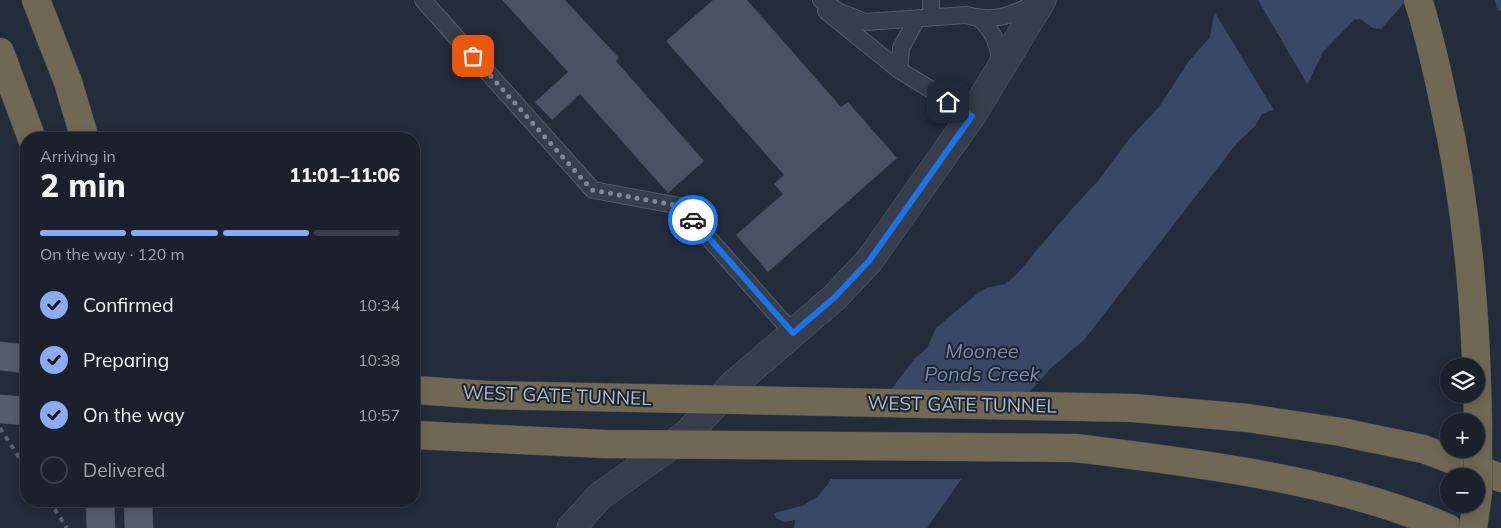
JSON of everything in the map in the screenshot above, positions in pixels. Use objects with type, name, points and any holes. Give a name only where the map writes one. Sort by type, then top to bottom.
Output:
[{"type":"highway","points":[[36,0],[68,82],[83,132]]},
{"type":"highway","points":[[1418,0],[1428,28],[1455,152],[1470,252],[1477,349],[1478,424],[1478,493],[1473,528]]},
{"type":"highway","points":[[0,52],[29,132]]},
{"type":"highway","name":"WEST GATE TUNNEL","points":[[420,390],[488,395],[1134,408],[1202,413],[1341,432],[1423,449],[1501,478]]},
{"type":"highway","points":[[420,435],[604,444],[1074,448],[1194,462],[1336,492],[1412,512],[1448,528]]},
{"type":"main road","points":[[0,356],[20,358]]},
{"type":"main road","points":[[0,409],[20,411]]},
{"type":"main road","points":[[100,507],[101,528]]},
{"type":"main road","points":[[138,507],[139,528]]},
{"type":"street","points":[[571,528],[600,496],[688,434],[735,383],[835,297],[869,261],[972,116],[1041,0]]},
{"type":"lane","points":[[423,0],[592,190],[680,206],[793,333]]},
{"type":"lane","points":[[814,0],[838,23],[898,70],[972,116]]},
{"type":"lane","points":[[821,0],[840,12],[865,22],[924,18],[1003,18],[1041,0]]},
{"type":"lane","points":[[898,70],[901,48],[924,18],[931,0]]},
{"type":"lane","points":[[973,17],[987,26],[997,43],[1000,68]]},
{"type":"water","name":"Moonee Ponds Creek","points":[[1228,0],[1407,0],[1381,29],[1373,28],[1360,19],[1354,20],[1323,52],[1307,85],[1278,108],[1262,114],[1255,126],[1237,143],[1084,340],[1051,368],[1025,397],[972,464],[927,528],[794,528],[795,520],[784,522],[776,518],[774,513],[802,506],[817,497],[828,484],[846,449],[915,358],[927,348],[936,328],[978,293],[986,288],[1005,284],[1017,274],[1098,181],[1129,139],[1159,107],[1189,61],[1210,37],[1214,14]]},
{"type":"pier","points":[[1225,0],[1258,0],[1309,87],[1290,105],[1275,112],[1214,11]]},
{"type":"pier","points":[[888,390],[1027,399],[965,479],[828,479],[844,448]]},
{"type":"building","points":[[502,0],[565,0],[619,58],[616,61],[704,161],[668,193],[580,94],[552,120],[535,102],[568,72]]},
{"type":"building","points":[[713,0],[747,0],[841,107],[848,102],[897,158],[768,272],[736,235],[783,194],[774,184],[784,175],[666,41]]},
{"type":"waterway","points":[[1499,0],[1501,7]]},
{"type":"railway","points":[[0,428],[20,459]]},
{"type":"railway","points":[[53,507],[67,528]]},
{"type":"way so far","points":[[473,56],[592,190],[680,206],[693,220]]},
{"type":"route","points":[[693,220],[793,333],[835,297],[869,261],[972,116],[948,102]]}]
